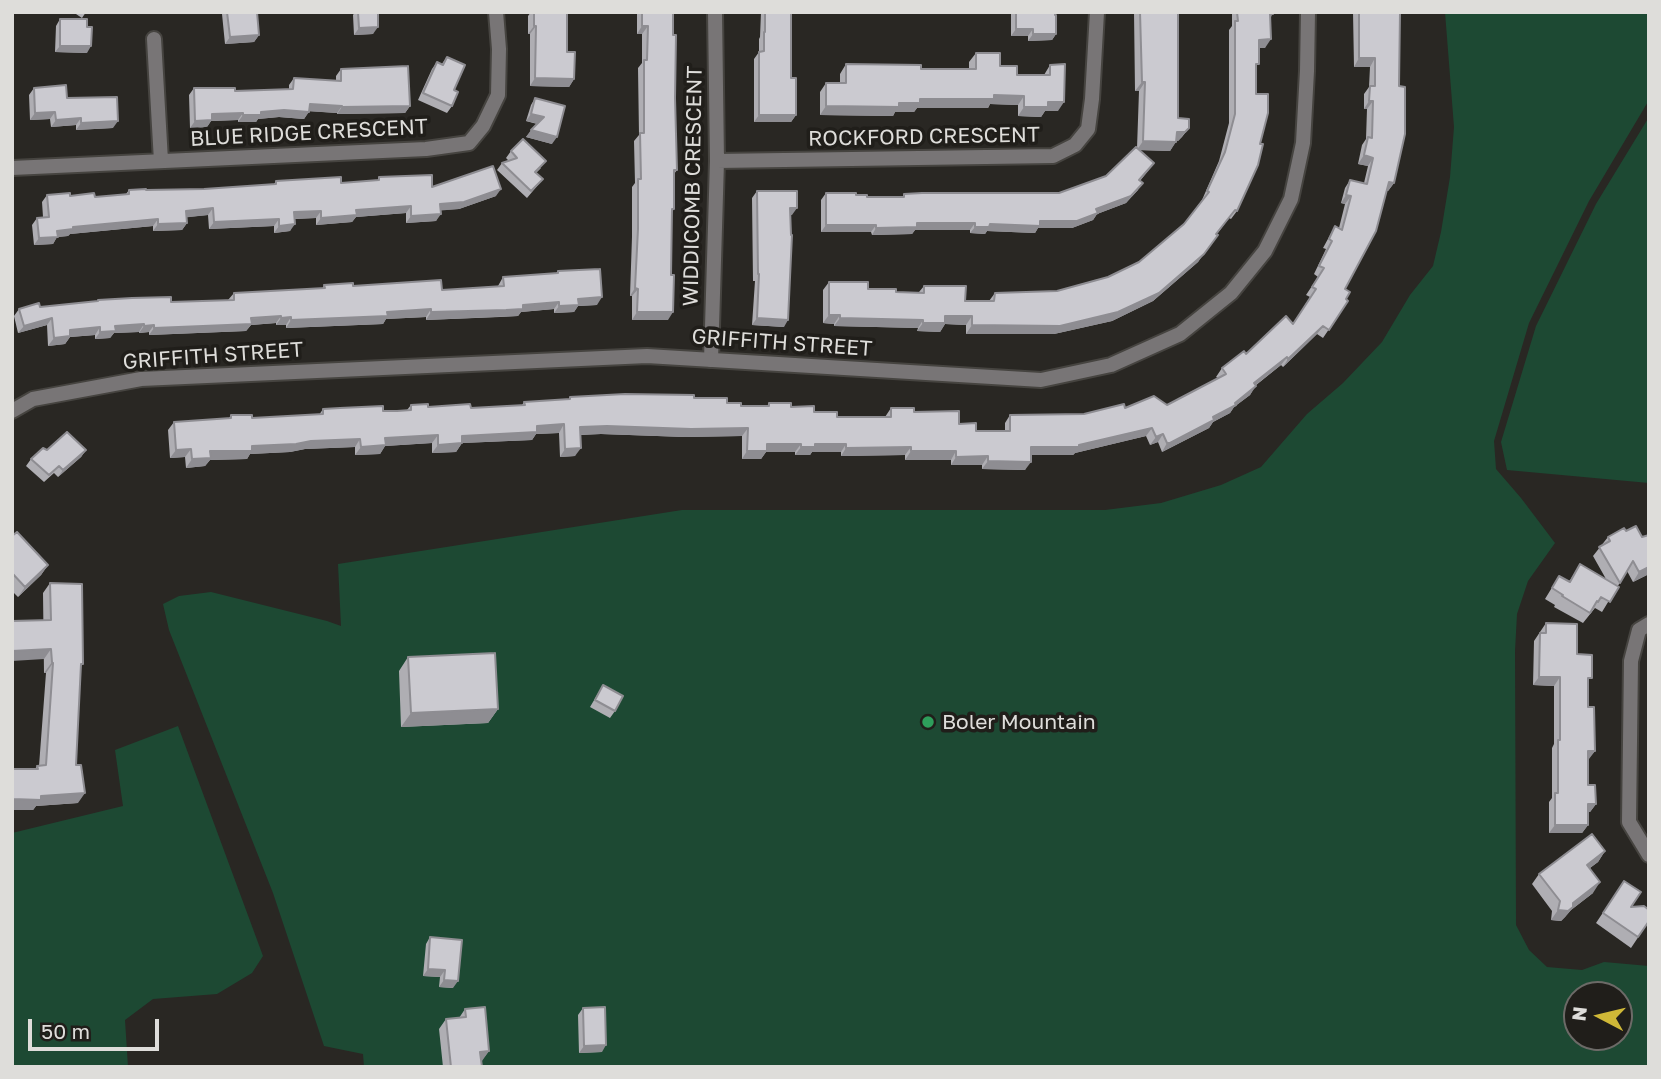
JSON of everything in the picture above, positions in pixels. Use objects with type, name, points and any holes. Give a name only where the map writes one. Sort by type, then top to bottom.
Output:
[{"type":"street","name":"BLUE RIDGE CRESCENT","points":[[12,168],[426,149],[469,143],[483,126],[498,95],[499,49],[496,12]]},
{"type":"street","name":"WIDDICOMB CRESCENT","points":[[711,360],[717,161],[715,12]]},
{"type":"street","name":"ROCKFORD CRESCENT","points":[[717,161],[1053,156],[1075,145],[1088,129],[1097,12]]},
{"type":"street","name":"GRIFFITH STREET","points":[[12,411],[33,399],[141,379],[647,356],[1041,380],[1111,365],[1180,334],[1231,293],[1265,251],[1291,199],[1303,143],[1308,12]]},
{"type":"street","points":[[154,39],[161,161]]},
{"type":"street","points":[[1649,624],[1639,630],[1631,661],[1629,822],[1649,855]]},
{"type":"green space","name":"Boler Mountain","points":[[1445,12],[1649,12],[1649,100],[1589,201],[1529,323],[1494,441],[1496,469],[1555,543],[1528,581],[1517,614],[1516,925],[1529,950],[1547,967],[1582,970],[1604,962],[1649,966],[1649,1067],[364,1067],[363,1054],[324,1046],[273,893],[169,630],[163,604],[179,596],[211,592],[341,626],[338,564],[682,510],[1105,510],[1161,503],[1221,485],[1261,467],[1307,414],[1343,383],[1382,342],[1410,295],[1433,266],[1450,177],[1454,127]]},
{"type":"green space","points":[[1649,117],[1649,483],[1507,470],[1501,442],[1536,326],[1596,204]]},
{"type":"green space","points":[[178,726],[263,956],[252,973],[217,994],[153,999],[125,1020],[128,1067],[12,1067],[12,833],[123,806],[115,750]]},
{"type":"building","points":[[227,12],[257,12],[259,35],[230,37]]},
{"type":"building","points":[[358,12],[378,12],[378,27],[359,28]]},
{"type":"building","points":[[534,12],[567,12],[567,52],[575,52],[574,79],[535,78]]},
{"type":"building","points":[[642,12],[673,12],[673,35],[676,35],[677,170],[674,170],[672,209],[673,312],[637,312],[638,289],[635,288],[638,179],[641,179],[640,133],[644,133],[644,60],[647,60],[648,26],[642,26]]},
{"type":"building","points":[[765,12],[791,12],[791,78],[796,78],[796,115],[759,115],[759,52],[764,51]]},
{"type":"building","points":[[1016,12],[1055,12],[1056,34],[1033,34],[1033,29],[1016,29]]},
{"type":"building","points":[[1140,12],[1178,12],[1178,118],[1189,119],[1189,128],[1185,132],[1177,132],[1176,142],[1143,141],[1145,82],[1142,82]]},
{"type":"building","points":[[1237,12],[1273,12],[1270,14],[1271,39],[1259,40],[1259,64],[1256,64],[1256,94],[1268,94],[1268,113],[1258,165],[1237,211],[1235,210],[1216,234],[1218,235],[1204,254],[1159,293],[1118,312],[1060,326],[972,325],[972,316],[945,316],[945,323],[923,323],[923,320],[840,318],[840,315],[829,315],[829,282],[868,282],[868,289],[924,293],[924,286],[966,286],[965,301],[994,301],[995,293],[1057,291],[1108,277],[1139,262],[1184,224],[1209,192],[1207,191],[1225,152],[1235,114]]},
{"type":"building","points":[[1359,12],[1400,12],[1399,86],[1405,87],[1405,134],[1394,183],[1389,182],[1376,231],[1345,289],[1350,292],[1346,299],[1348,301],[1329,330],[1323,326],[1288,359],[1287,357],[1254,383],[1256,386],[1235,403],[1236,405],[1170,443],[1167,443],[1163,434],[1156,437],[1152,428],[1079,447],[1031,447],[1031,462],[988,461],[988,456],[956,457],[956,451],[911,451],[911,447],[846,448],[846,444],[801,447],[801,444],[767,444],[767,451],[747,451],[748,428],[607,426],[580,427],[581,448],[565,449],[564,424],[537,426],[537,432],[462,436],[462,443],[438,445],[438,435],[385,438],[386,445],[361,447],[360,439],[252,446],[252,451],[210,451],[211,458],[192,459],[191,449],[176,450],[174,422],[231,418],[231,415],[252,415],[252,418],[323,414],[323,409],[340,408],[383,406],[383,411],[397,411],[411,410],[411,405],[428,404],[428,407],[470,404],[471,408],[525,405],[524,402],[625,394],[727,398],[727,403],[741,403],[741,406],[791,403],[791,407],[814,406],[814,412],[837,412],[837,417],[891,417],[891,408],[914,408],[914,412],[959,411],[959,424],[976,423],[976,431],[1010,431],[1010,415],[1084,414],[1124,404],[1125,408],[1154,396],[1167,405],[1226,374],[1222,368],[1244,351],[1246,354],[1286,316],[1293,324],[1316,289],[1312,287],[1324,268],[1319,266],[1332,241],[1329,239],[1335,226],[1342,230],[1351,196],[1346,195],[1350,180],[1367,184],[1373,158],[1364,155],[1368,137],[1372,138],[1373,101],[1369,101],[1370,86],[1375,86],[1375,58],[1359,58]]},
{"type":"building","points":[[60,19],[87,19],[87,27],[92,27],[91,46],[60,46]]},
{"type":"building","points":[[976,53],[1000,53],[1000,66],[1017,66],[1017,75],[1050,75],[1050,65],[1065,64],[1064,102],[1048,102],[1048,107],[1024,107],[1024,96],[994,95],[994,99],[920,99],[920,103],[899,103],[899,107],[826,106],[826,83],[846,83],[846,64],[921,65],[921,69],[976,69]]},
{"type":"building","points":[[447,57],[465,65],[454,90],[458,92],[452,106],[423,93],[437,62],[443,65]]},
{"type":"building","points":[[408,66],[410,106],[342,107],[310,104],[309,112],[284,110],[261,112],[261,115],[212,114],[212,120],[195,121],[194,88],[235,88],[235,91],[293,89],[294,78],[341,81],[341,69]]},
{"type":"building","points":[[66,85],[67,98],[117,97],[118,121],[81,123],[81,118],[56,120],[55,112],[35,113],[34,88]]},
{"type":"building","points":[[535,98],[565,106],[557,137],[531,130],[544,117],[531,114]]},
{"type":"building","points":[[523,139],[546,161],[535,172],[543,179],[531,191],[502,163],[517,158],[511,151]]},
{"type":"building","points":[[1136,147],[1154,163],[1139,180],[1143,183],[1131,196],[1096,209],[1098,213],[1077,221],[1040,221],[1040,226],[990,224],[989,227],[975,227],[975,223],[917,223],[917,227],[876,228],[876,225],[826,225],[826,193],[904,197],[904,194],[922,193],[1059,193],[1106,176]]},
{"type":"building","points":[[493,166],[501,189],[464,202],[440,204],[441,214],[411,216],[411,206],[356,210],[357,215],[321,218],[321,211],[294,212],[295,224],[279,226],[279,219],[214,222],[213,208],[186,211],[187,223],[158,224],[158,219],[73,227],[57,231],[58,237],[39,238],[37,218],[49,217],[47,195],[94,193],[95,197],[129,194],[129,190],[204,189],[341,177],[341,183],[379,180],[379,177],[432,175],[432,187]]},
{"type":"building","points":[[757,191],[797,191],[797,208],[790,208],[792,235],[788,320],[757,318]]},
{"type":"building","points":[[600,269],[602,297],[578,299],[579,305],[559,306],[559,302],[523,305],[523,309],[431,312],[431,309],[387,312],[388,316],[291,320],[291,317],[281,316],[251,318],[252,324],[154,328],[154,325],[144,324],[115,326],[116,331],[100,332],[100,327],[70,330],[70,336],[54,338],[52,318],[24,326],[19,309],[39,303],[40,307],[132,298],[171,297],[171,302],[234,300],[234,293],[325,288],[324,285],[353,283],[353,286],[441,280],[442,290],[504,286],[503,277]]},
{"type":"building","points":[[67,432],[86,450],[63,470],[59,466],[49,475],[31,459],[43,448],[47,450]]},
{"type":"building","points":[[1636,526],[1642,537],[1649,535],[1649,567],[1639,572],[1633,561],[1620,583],[1599,547],[1610,541],[1608,537],[1624,528],[1626,531]]},
{"type":"building","points":[[17,532],[48,565],[25,587],[12,573],[12,536]]},
{"type":"building","points":[[1580,564],[1619,587],[1610,602],[1601,597],[1590,613],[1552,588],[1559,576],[1570,582]]},
{"type":"building","points":[[50,583],[82,584],[83,664],[76,765],[81,765],[85,793],[41,796],[41,800],[12,799],[12,769],[38,769],[37,766],[46,765],[53,663],[51,649],[12,651],[12,621],[51,620]]},
{"type":"building","points":[[1546,623],[1577,624],[1577,654],[1592,655],[1592,678],[1588,678],[1588,707],[1594,707],[1595,751],[1588,751],[1588,785],[1595,785],[1596,804],[1588,804],[1588,825],[1555,825],[1560,740],[1560,677],[1539,677],[1540,633],[1546,633]]},
{"type":"building","points":[[495,653],[498,709],[411,713],[408,657]]},
{"type":"building","points":[[603,685],[623,696],[615,711],[595,700]]},
{"type":"building","points":[[1592,834],[1605,851],[1587,865],[1600,882],[1573,903],[1573,907],[1568,911],[1558,910],[1560,901],[1539,874]]},
{"type":"building","points":[[1624,881],[1641,892],[1631,907],[1644,906],[1649,910],[1649,921],[1638,937],[1603,913]]},
{"type":"building","points":[[430,937],[462,940],[458,981],[444,980],[445,970],[428,969]]},
{"type":"building","points":[[485,1007],[489,1051],[480,1052],[482,1067],[451,1067],[446,1019],[466,1017],[465,1009]]},
{"type":"building","points":[[605,1007],[606,1045],[584,1046],[583,1008]]},
{"type":"place","name":"Boler Mountain","points":[[928,722]]}]
